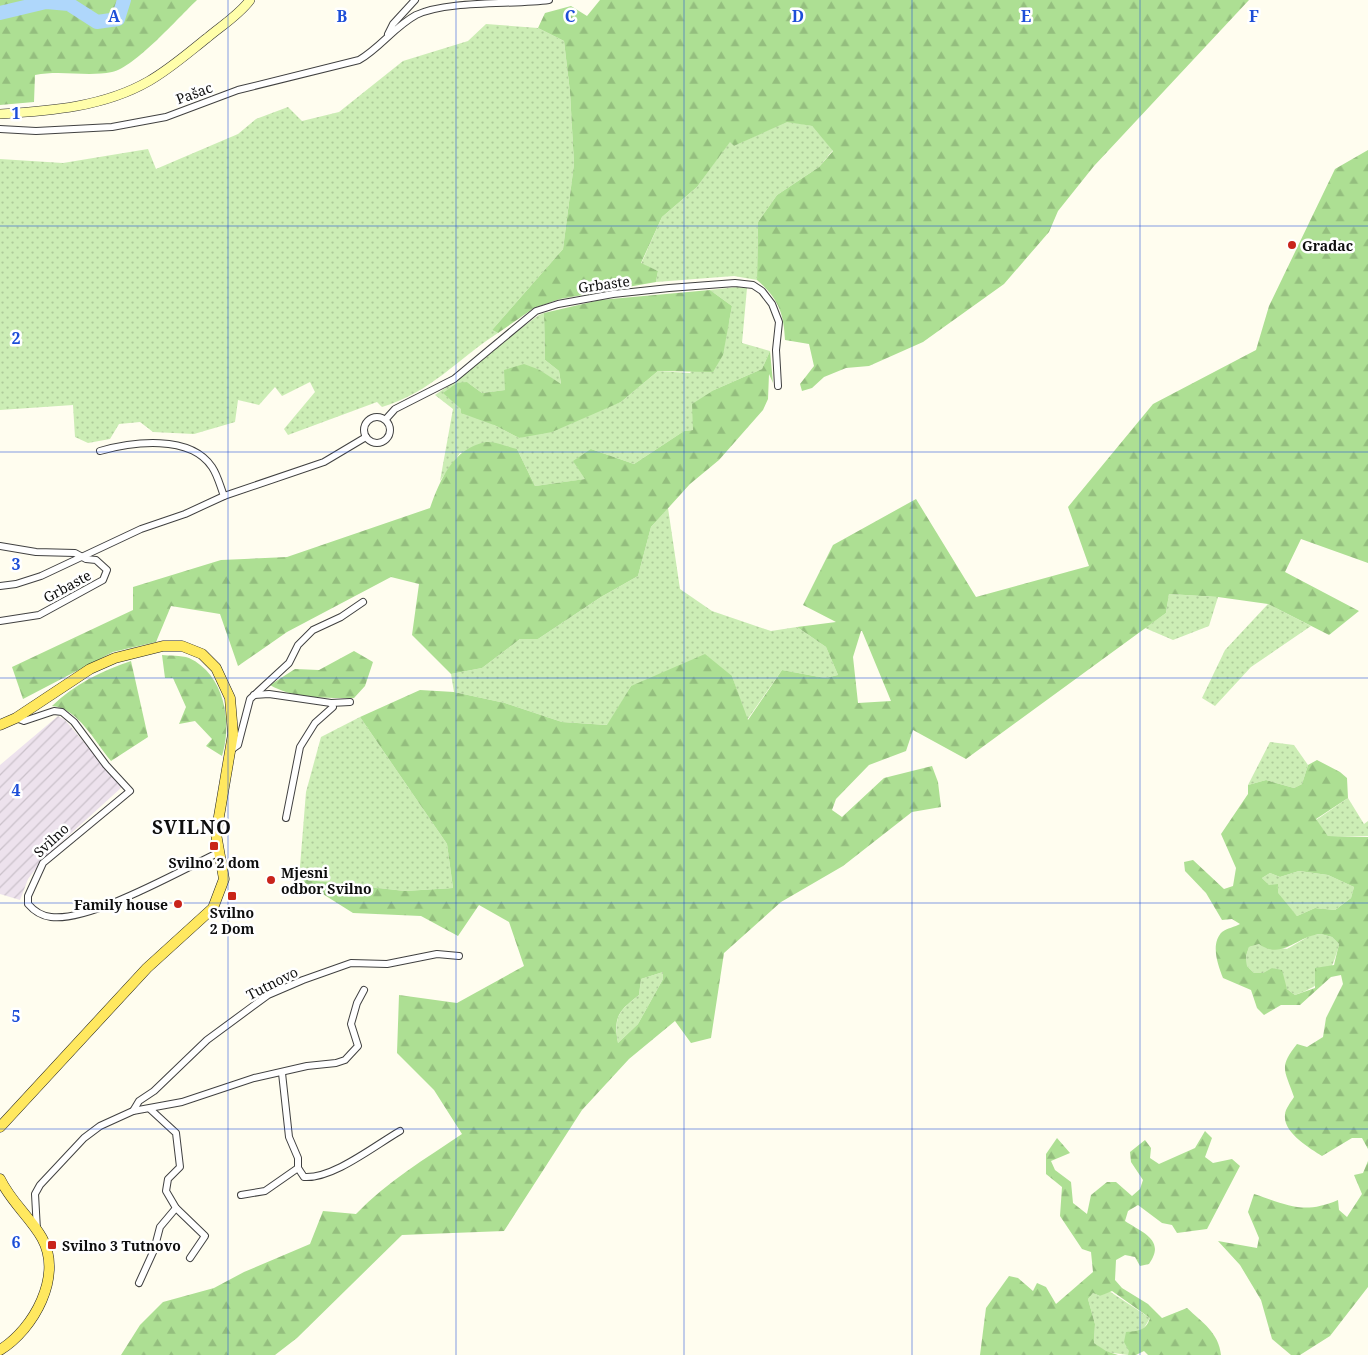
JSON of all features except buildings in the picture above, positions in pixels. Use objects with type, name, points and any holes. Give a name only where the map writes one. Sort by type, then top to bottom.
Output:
[{"type":"main road","points":[[0,114],[42,112],[87,104],[131,90],[148,82],[180,60],[250,0]]},
{"type":"main road","name":"Svilno","points":[[0,725],[16,718],[90,669],[115,658],[163,646],[182,646],[202,654],[216,668],[230,698],[233,717],[232,750],[217,824],[217,839],[224,879],[213,908],[147,968],[0,1127]]},
{"type":"main road","points":[[0,1179],[19,1209],[37,1231],[46,1246],[49,1259],[46,1285],[36,1311],[28,1324],[0,1350]]},
{"type":"street","name":"Pašac","points":[[386,38],[393,24],[415,0]]},
{"type":"street","name":"Pašac","points":[[0,129],[36,131],[112,126],[166,117],[238,90],[359,60],[374,51],[386,38],[418,14],[442,8],[549,0]]},
{"type":"street","name":"Grbaste","points":[[0,586],[16,584],[41,576],[81,556],[224,496],[324,462],[366,437],[364,429],[367,421],[374,417],[386,420],[395,409],[454,379],[536,310],[558,304],[613,294],[669,288],[735,283],[753,285],[762,291],[772,304],[779,322],[776,350],[778,386]]},
{"type":"street","points":[[366,437],[374,443],[386,440],[391,432],[386,420]]},
{"type":"street","points":[[100,451],[120,445],[140,443],[184,446],[200,455],[212,466],[224,496]]},
{"type":"street","name":"Grbaste","points":[[0,546],[36,552],[75,553],[104,565],[107,570],[103,580],[39,615],[0,621]]},
{"type":"street","name":"Svilno","points":[[232,750],[238,745],[250,699],[290,663],[298,645],[313,630],[341,617],[362,602]]},
{"type":"street","points":[[254,695],[269,694],[332,703],[350,702]]},
{"type":"street","points":[[286,818],[300,746],[315,723],[333,707],[332,703]]},
{"type":"street","name":"Svilno","points":[[16,718],[24,721],[54,711],[62,712],[130,791],[43,863],[28,896],[28,904],[34,911],[52,917],[89,912],[150,886],[220,852]]},
{"type":"street","name":"Tutnovo","points":[[132,1111],[139,1101],[154,1091],[207,1040],[268,996],[312,976],[351,963],[387,964],[437,954],[459,956]]},
{"type":"street","name":"Tutnovo","points":[[37,1231],[36,1194],[40,1185],[91,1132],[132,1111],[150,1110],[207,1095],[254,1078],[307,1066],[336,1064],[345,1060],[358,1046],[351,1024],[353,1014],[364,990]]},
{"type":"street","points":[[282,1073],[286,1125],[298,1158],[298,1168],[304,1178],[325,1174],[400,1132]]},
{"type":"street","points":[[150,1110],[173,1129],[178,1137],[180,1167],[166,1184],[166,1191],[176,1208],[205,1236],[190,1258]]},
{"type":"street","points":[[241,1195],[265,1191],[298,1168]]},
{"type":"street","points":[[140,1283],[154,1250],[160,1227],[176,1208]]},
{"type":"shaded area","points":[[58,716],[65,720],[122,787],[44,858],[28,879],[20,900],[0,894],[0,765]]},
{"type":"green space","points":[[0,0],[197,0],[144,52],[121,68],[112,72],[93,74],[54,73],[35,75],[34,102],[0,105]]},
{"type":"green space","points":[[600,0],[1249,0],[1094,166],[1058,211],[1049,232],[1004,284],[923,342],[869,366],[846,368],[824,377],[812,388],[802,391],[800,384],[814,366],[809,344],[785,340],[779,307],[770,293],[757,280],[758,222],[777,195],[819,167],[833,151],[812,126],[787,122],[734,146],[730,142],[697,187],[662,217],[641,263],[658,271],[656,282],[560,299],[534,308],[498,333],[492,330],[563,249],[574,164],[570,92],[564,41],[538,28],[545,13],[571,6],[587,16]]},
{"type":"green space","points":[[486,24],[538,28],[564,41],[570,92],[574,164],[563,249],[492,330],[498,333],[430,384],[400,401],[382,407],[377,402],[288,435],[284,429],[315,392],[310,382],[282,396],[275,387],[259,405],[238,400],[235,422],[194,434],[153,432],[140,422],[119,424],[110,439],[88,443],[75,437],[73,405],[0,410],[0,159],[63,163],[148,149],[156,169],[238,134],[256,119],[288,107],[302,121],[339,112],[403,61],[468,41]]},
{"type":"green space","points":[[787,121],[812,126],[833,150],[819,167],[777,195],[758,222],[757,280],[734,276],[656,282],[658,271],[641,264],[662,217],[697,187],[730,141],[734,146]]},
{"type":"green space","points":[[1368,150],[1368,563],[1301,539],[1285,572],[1359,611],[1329,635],[1268,604],[1218,597],[1169,594],[1166,613],[966,759],[913,730],[906,751],[869,765],[836,799],[832,810],[842,817],[884,778],[932,766],[938,782],[941,807],[912,812],[843,866],[781,902],[724,953],[711,1038],[691,1043],[675,1021],[629,1059],[582,1110],[504,1231],[402,1235],[297,1338],[275,1355],[121,1355],[140,1325],[163,1302],[214,1288],[244,1272],[310,1244],[323,1211],[356,1214],[394,1181],[462,1134],[434,1090],[397,1053],[399,995],[457,1003],[524,966],[509,922],[479,905],[458,936],[421,916],[353,913],[299,879],[405,891],[453,888],[447,844],[360,717],[420,690],[454,692],[505,703],[562,722],[607,725],[631,686],[705,654],[732,676],[748,720],[782,670],[825,678],[838,675],[826,647],[797,627],[836,622],[803,605],[833,545],[916,499],[976,597],[1089,566],[1068,507],[1153,404],[1256,350],[1269,306],[1335,169]],"holes":[[[862,631],[891,701],[858,703],[853,657]],[[663,972],[663,979],[638,1024],[618,1043],[617,1020],[622,1010],[639,995],[641,979]]]},
{"type":"green space","points":[[737,287],[747,288],[742,343],[770,351],[762,369],[714,390],[693,430],[684,431],[634,464],[591,449],[586,479],[535,486],[517,449],[460,453],[440,481],[453,409],[435,395],[539,315],[544,313],[545,360],[559,371],[561,385],[540,370],[505,390],[482,393],[467,382],[494,425],[519,438],[621,402],[658,371],[690,373],[729,322],[732,306],[710,290]]},
{"type":"green space","points":[[710,290],[732,306],[723,355],[713,372],[658,371],[621,402],[552,432],[519,438],[494,425],[461,413],[461,409],[443,393],[457,383],[467,382],[482,393],[505,390],[504,370],[524,364],[540,370],[561,384],[559,371],[545,360],[544,313],[600,300]]},
{"type":"green space","points":[[770,351],[773,383],[769,374],[768,399],[763,410],[719,460],[690,484],[651,527],[638,576],[601,597],[538,639],[520,639],[482,668],[451,674],[412,635],[419,584],[391,577],[287,632],[238,666],[220,614],[171,606],[156,642],[113,652],[23,699],[12,667],[133,610],[133,587],[221,560],[287,557],[430,508],[443,476],[456,458],[475,445],[486,442],[517,449],[535,486],[585,479],[573,461],[591,449],[634,464],[684,431],[693,430],[692,404],[714,390],[762,369]]},
{"type":"green space","points":[[668,508],[680,589],[712,611],[771,631],[797,627],[826,647],[838,675],[825,678],[782,670],[747,720],[732,676],[631,686],[608,725],[562,722],[505,703],[454,692],[451,674],[482,668],[520,639],[538,639],[601,597],[638,576],[651,527]]},
{"type":"green space","points":[[1169,594],[1218,597],[1209,626],[1173,640],[1145,628],[1166,613]]},
{"type":"green space","points":[[1268,604],[1311,626],[1251,667],[1215,706],[1202,698],[1225,650]]},
{"type":"green space","points":[[354,651],[373,662],[365,686],[354,698],[321,698],[300,695],[279,690],[270,685],[295,669],[319,670]]},
{"type":"green space","points":[[162,655],[189,658],[201,665],[218,687],[226,714],[225,743],[222,756],[206,746],[212,739],[195,721],[179,724],[186,707],[173,678],[165,678]]},
{"type":"green space","points":[[131,661],[148,737],[111,761],[78,719],[61,708],[52,706],[69,691],[89,679]]},
{"type":"green space","points":[[360,717],[447,844],[453,888],[405,891],[299,879],[306,792],[321,737]]},
{"type":"green space","points":[[1270,742],[1294,745],[1308,765],[1302,784],[1294,788],[1266,780],[1248,785]]},
{"type":"green space","points":[[1317,760],[1340,772],[1347,778],[1348,798],[1316,819],[1328,836],[1368,837],[1368,1149],[1362,1138],[1352,1138],[1322,1156],[1304,1144],[1288,1128],[1285,1115],[1294,1097],[1286,1075],[1285,1064],[1297,1044],[1307,1047],[1323,1037],[1326,1018],[1343,984],[1341,975],[1331,977],[1300,1005],[1281,1005],[1264,1015],[1257,1008],[1251,990],[1223,978],[1217,961],[1216,942],[1218,937],[1222,932],[1240,924],[1232,919],[1222,920],[1206,893],[1185,871],[1184,862],[1193,860],[1224,889],[1233,886],[1236,868],[1221,834],[1248,794],[1248,785],[1266,780],[1294,788],[1302,784],[1308,765]],"holes":[[[1299,871],[1328,875],[1354,887],[1351,898],[1335,910],[1315,908],[1297,916],[1278,893],[1278,884],[1269,885],[1262,878],[1270,873],[1280,877]],[[1321,934],[1332,937],[1339,944],[1334,965],[1315,968],[1315,988],[1295,995],[1287,989],[1282,970],[1272,968],[1263,973],[1254,973],[1247,966],[1246,956],[1249,947],[1259,944],[1275,950],[1283,949],[1305,938]]]},
{"type":"green space","points":[[1348,798],[1364,824],[1368,821],[1368,836],[1328,836],[1316,820]]},
{"type":"green space","points":[[1299,871],[1328,875],[1354,887],[1351,898],[1335,910],[1315,908],[1297,916],[1262,878],[1270,873],[1280,877]]},
{"type":"green space","points":[[1321,934],[1332,937],[1339,944],[1333,963],[1325,977],[1305,991],[1295,995],[1287,989],[1273,968],[1263,973],[1254,973],[1247,966],[1246,956],[1249,947],[1259,944],[1287,949],[1311,935]]},
{"type":"green space","points":[[663,972],[663,979],[638,1024],[618,1043],[617,1020],[626,1006],[639,995],[641,979]]},
{"type":"green space","points":[[1205,1131],[1212,1138],[1205,1157],[1213,1163],[1232,1159],[1240,1166],[1207,1229],[1177,1233],[1172,1225],[1162,1223],[1138,1205],[1128,1211],[1125,1221],[1150,1238],[1154,1243],[1154,1256],[1149,1264],[1140,1266],[1135,1257],[1125,1255],[1116,1260],[1115,1280],[1122,1288],[1148,1304],[1162,1318],[1187,1308],[1213,1334],[1220,1347],[1221,1355],[1148,1355],[1144,1351],[1136,1355],[1128,1355],[1129,1351],[1124,1342],[1126,1332],[1138,1331],[1144,1328],[1150,1318],[1112,1291],[1100,1296],[1093,1293],[1088,1299],[1095,1324],[1094,1343],[1106,1351],[1118,1355],[980,1355],[986,1308],[1009,1276],[1018,1278],[1033,1291],[1037,1283],[1046,1287],[1056,1304],[1093,1272],[1091,1252],[1082,1249],[1060,1216],[1062,1187],[1046,1174],[1046,1154],[1057,1138],[1070,1153],[1051,1161],[1055,1170],[1071,1182],[1073,1203],[1087,1214],[1091,1195],[1107,1182],[1116,1182],[1132,1196],[1140,1189],[1143,1180],[1131,1162],[1130,1152],[1145,1140],[1151,1148],[1150,1158],[1159,1164],[1195,1148]]},
{"type":"green space","points":[[1368,1161],[1368,1287],[1330,1336],[1300,1355],[1291,1355],[1272,1339],[1261,1300],[1240,1265],[1218,1241],[1257,1248],[1259,1238],[1248,1212],[1254,1194],[1286,1205],[1305,1208],[1338,1200],[1339,1210],[1347,1217],[1362,1194],[1354,1175],[1363,1173]]},
{"type":"green space","points":[[1109,1291],[1150,1318],[1128,1355],[1106,1352],[1094,1343],[1095,1324],[1088,1299],[1093,1293],[1100,1296]]},
{"type":"waterway","points":[[0,13],[46,2],[69,4],[97,22],[118,19],[124,0]]},
{"type":"place","name":"Gradac","points":[[1292,245]]},
{"type":"place","name":"Svilno 2 dom","points":[[214,846]]},
{"type":"place","name":"Mjesni odbor Svilno","points":[[271,880]]},
{"type":"place","name":"Svilno 2 Dom","points":[[232,896]]},
{"type":"place","name":"Family house","points":[[178,904]]},
{"type":"place","name":"Svilno 3 Tutnovo","points":[[52,1245]]},
{"type":"district","name":"SVILNO","points":[[192,827]]}]
